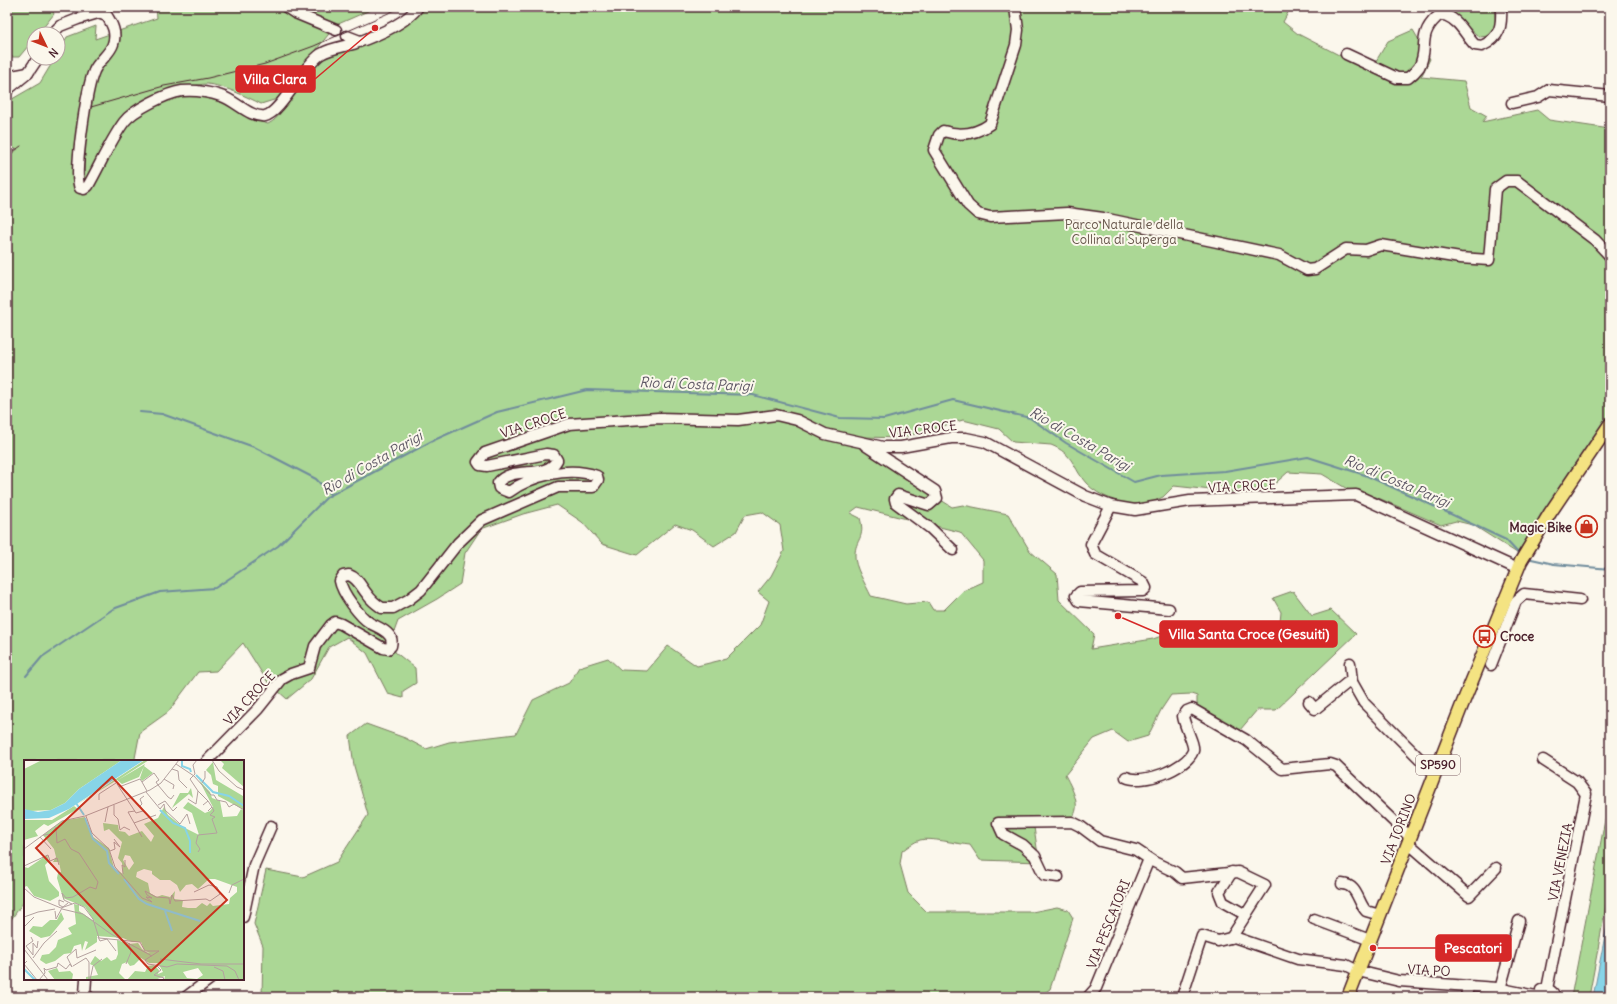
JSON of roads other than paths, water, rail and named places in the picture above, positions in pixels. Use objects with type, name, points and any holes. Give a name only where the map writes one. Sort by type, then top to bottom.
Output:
[{"type":"main road","name":"SP590","points":[[1521,561],[1550,513],[1610,424]]},
{"type":"main road","name":"VIA TORINO","points":[[1348,997],[1435,774],[1495,638],[1521,561]]},
{"type":"street","points":[[286,7],[295,13],[336,30]]},
{"type":"street","points":[[60,26],[98,13],[106,16],[114,27],[113,44],[94,71],[88,97],[77,167],[78,183],[80,188],[84,189],[88,186],[124,122],[142,107],[177,92],[198,91],[222,96],[257,115],[268,115],[277,109],[308,66],[321,54],[335,48],[360,41],[406,20],[418,7]]},
{"type":"street","points":[[1015,7],[1018,30],[1016,45],[990,124],[983,129],[961,136],[943,131],[939,135],[934,150],[968,205],[978,214],[990,217],[1067,213],[1103,218],[1279,255],[1307,270],[1315,269],[1346,249],[1366,250],[1381,245],[1460,258],[1489,260],[1494,189],[1506,181],[1517,181],[1595,240],[1610,256]]},
{"type":"street","points":[[1346,54],[1397,78],[1408,78],[1419,67],[1426,31],[1438,16],[1448,16],[1463,30],[1475,45],[1482,46],[1494,38],[1498,32],[1501,25],[1500,7]]},
{"type":"street","points":[[347,36],[360,41]]},
{"type":"street","points":[[7,90],[28,74],[33,66]]},
{"type":"street","points":[[7,77],[28,74]]},
{"type":"street","points":[[1512,103],[1538,97],[1549,90],[1610,96]]},
{"type":"street","name":"VIA CROCE","points":[[208,760],[258,709],[282,679],[291,674],[309,668],[315,646],[331,625],[336,622],[341,624],[383,648],[388,648],[391,646],[390,637],[386,632],[369,622],[360,614],[341,585],[340,581],[343,576],[352,576],[359,582],[366,594],[382,608],[392,608],[408,600],[421,590],[458,543],[482,520],[558,487],[593,487],[598,480],[596,476],[592,474],[563,473],[528,480],[509,492],[502,491],[499,488],[498,483],[512,474],[548,468],[554,465],[557,460],[554,455],[546,454],[494,465],[480,465],[479,459],[485,453],[569,424],[658,418],[738,420],[776,415],[797,420],[825,434],[883,447],[901,447],[951,438],[966,438],[985,442],[1085,496],[1111,506],[1135,510],[1190,501],[1356,495],[1521,561]]},
{"type":"street","points":[[863,442],[866,446],[934,491],[937,498],[929,505],[898,495],[895,499],[896,503],[930,528],[952,550]]},
{"type":"street","points":[[1111,506],[1091,544],[1092,549],[1095,554],[1143,582],[1146,588],[1143,591],[1080,592],[1076,596],[1079,601],[1169,609]]},
{"type":"street","points":[[1491,666],[1495,638],[1520,596],[1524,594],[1541,595],[1580,600]]},
{"type":"street","points":[[1350,663],[1352,682],[1364,703],[1435,774]]},
{"type":"street","points":[[1309,702],[1315,709],[1347,683],[1352,682]]},
{"type":"street","points":[[1126,777],[1132,780],[1153,778],[1176,767],[1188,758],[1193,750],[1193,743],[1184,725],[1183,716],[1186,711],[1192,709],[1246,740],[1282,769],[1330,764],[1336,766],[1409,840],[1469,896],[1496,868]]},
{"type":"street","name":"VIA VENEZIA","points":[[1543,760],[1577,782],[1586,794],[1547,989]]},
{"type":"street","points":[[1058,877],[1044,875],[1035,856],[1023,845],[1003,834],[998,823],[1072,822],[1100,841],[1136,850],[1149,859],[1175,872],[1182,878],[1238,872],[1265,885],[1231,938]]},
{"type":"street","points":[[244,912],[254,865],[271,826]]},
{"type":"street","name":"VIA PESCATORI","points":[[1088,997],[1096,988],[1149,859]]},
{"type":"street","points":[[1232,872],[1219,892],[1223,902],[1246,915]]},
{"type":"street","points":[[1342,884],[1348,885],[1355,892],[1366,911],[1380,915]]},
{"type":"street","points":[[1314,919],[1370,940]]},
{"type":"street","points":[[1506,993],[1519,921]]},
{"type":"street","points":[[1182,997],[1202,936],[1218,941],[1234,937],[1298,959],[1346,965],[1358,971]]},
{"type":"street","name":"VIA PO","points":[[1358,971],[1399,981],[1468,986],[1536,997]]},
{"type":"street","points":[[86,980],[85,994],[89,997]]},
{"type":"street","points":[[186,997],[209,980]]},
{"type":"street","points":[[1466,997],[1468,986]]},
{"type":"street","points":[[1536,997],[1538,992],[1547,989],[1552,991],[1555,997]]},
{"type":"water","points":[[1610,910],[1610,997],[1593,997]]},
{"type":"waterway","name":"Rio di Costa Parigi","points":[[26,676],[42,657],[113,609],[160,592],[215,588],[278,546],[327,497],[432,441],[497,412],[587,390],[753,395],[840,418],[884,419],[953,400],[1030,418],[1066,443],[1134,482],[1161,475],[1225,471],[1308,457],[1365,475],[1425,502],[1506,540],[1519,554]]},
{"type":"waterway","points":[[140,412],[162,414],[254,447],[316,479],[331,495]]},
{"type":"waterway","name":"Rio di Costa Parigi","points":[[1527,558],[1554,564],[1610,569]]},
{"type":"tram line","points":[[91,107],[164,86],[208,78],[265,64],[314,46],[402,7]]},
{"type":"tram line","points":[[7,156],[21,146]]},
{"type":"place","name":"Villa Clara","points":[[375,28]]},
{"type":"place","name":"Magic Bike","points":[[1587,527]]},
{"type":"place","name":"Villa Santa Croce (Gesuiti)","points":[[1118,616]]},
{"type":"place","name":"Croce","points":[[1484,636]]},
{"type":"place","name":"Pescatori","points":[[1373,948]]},
{"type":"park label","name":"Parco Naturale della Collina di Superga","points":[[1124,232]]}]
